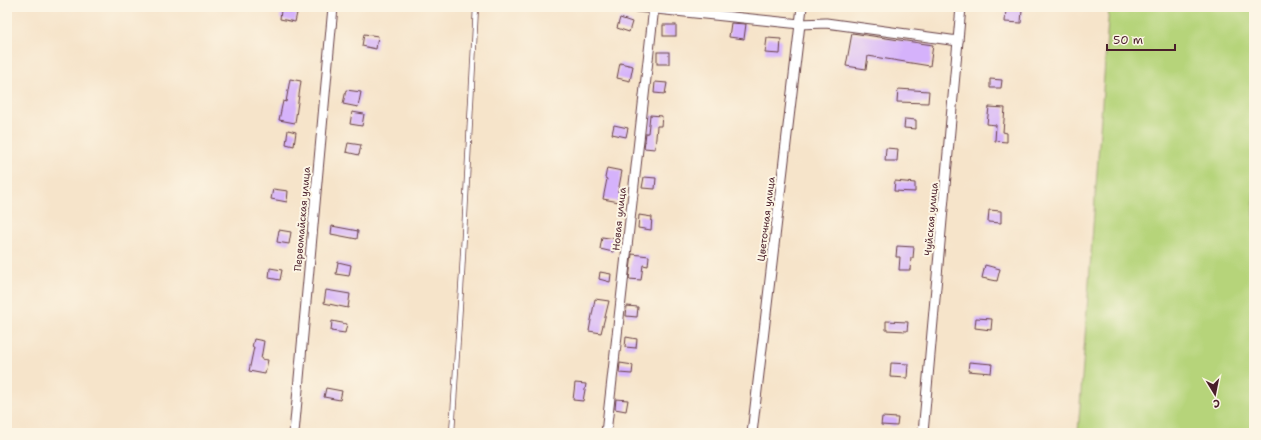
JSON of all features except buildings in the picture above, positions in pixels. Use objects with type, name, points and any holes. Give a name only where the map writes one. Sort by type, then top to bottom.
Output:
[{"type":"street","name":"Первомайская улица","points":[[294,433],[333,7]]},
{"type":"street","points":[[636,7],[800,24],[826,23],[958,42]]},
{"type":"street","name":"Цветочная улица","points":[[752,433],[802,7]]},
{"type":"street","name":"Чуйская улица","points":[[923,433],[961,7]]},
{"type":"street","name":"Новая улица","points":[[606,433],[654,8]]},
{"type":"lane","points":[[452,433],[476,7]]},
{"type":"green space","points":[[1109,7],[1254,7],[1254,433],[1078,433]]}]
